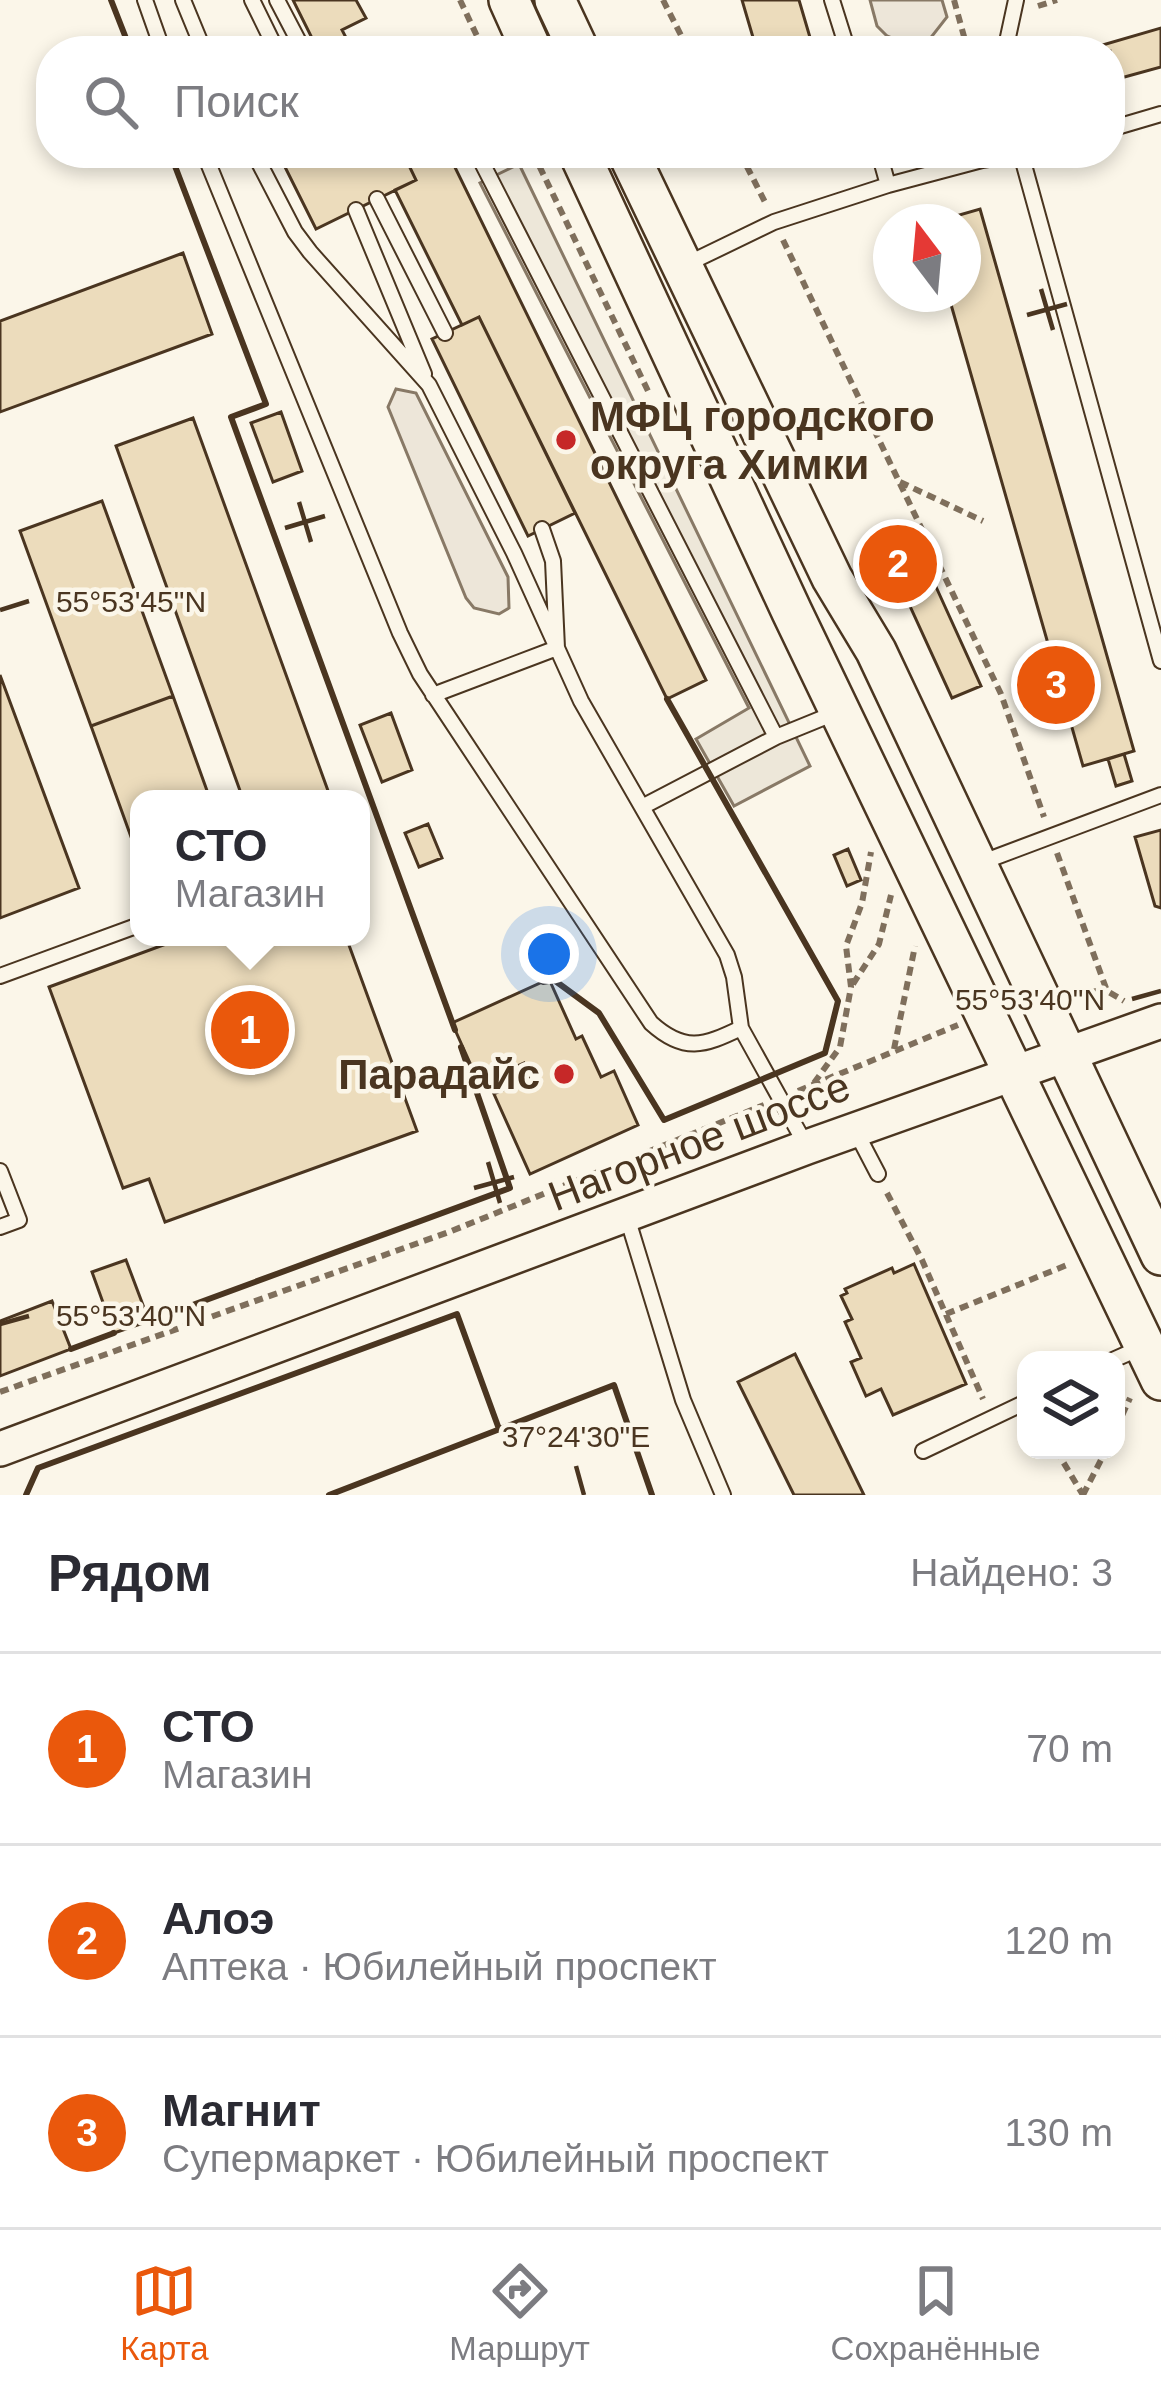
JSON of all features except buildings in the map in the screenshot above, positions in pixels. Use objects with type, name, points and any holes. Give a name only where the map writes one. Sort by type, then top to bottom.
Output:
[{"type":"main road","points":[[509,0],[525,36]]},
{"type":"main road","points":[[555,0],[572,36]]},
{"type":"main road","points":[[586,168],[1013,1073],[1136,1367]]},
{"type":"main road","points":[[635,168],[832,578],[876,651],[1161,1255]]},
{"type":"street","name":"Нагорное шоссе","points":[[0,1449],[807,1147],[1161,1022]]},
{"type":"lane","points":[[145,0],[158,36]]},
{"type":"lane","points":[[183,0],[198,36]]},
{"type":"lane","points":[[252,0],[270,36]]},
{"type":"lane","points":[[277,0],[296,36]]},
{"type":"lane","points":[[832,0],[843,36]]},
{"type":"lane","points":[[1008,36],[1016,0]]},
{"type":"lane","points":[[1125,124],[1161,114]]},
{"type":"lane","points":[[210,168],[420,674],[652,1023],[668,1039],[688,1045],[712,1042],[741,1028]]},
{"type":"lane","points":[[262,168],[310,252],[429,385]]},
{"type":"lane","points":[[485,168],[776,737]]},
{"type":"lane","points":[[883,168],[888,185]]},
{"type":"lane","points":[[682,266],[774,222],[944,168]]},
{"type":"lane","points":[[1026,168],[1161,661]]},
{"type":"lane","points":[[377,199],[445,333]]},
{"type":"lane","points":[[356,210],[429,385],[514,553],[581,701],[727,956],[741,1028],[807,1147]]},
{"type":"lane","points":[[542,529],[553,561],[557,648]]},
{"type":"lane","points":[[434,695],[557,648]]},
{"type":"lane","points":[[641,806],[776,737],[840,711]]},
{"type":"lane","points":[[977,865],[1161,795]]},
{"type":"lane","points":[[0,976],[130,928]]},
{"type":"lane","points":[[855,1130],[878,1174]]},
{"type":"lane","points":[[0,1171],[19,1220],[0,1226]]},
{"type":"lane","points":[[627,1216],[683,1400],[723,1495]]},
{"type":"lane","points":[[923,1450],[1017,1406]]},
{"type":"path","points":[[460,0],[477,36]]},
{"type":"path","points":[[663,0],[681,36]]},
{"type":"path","points":[[955,0],[964,36]]},
{"type":"path","points":[[747,168],[1001,694],[1107,991]]},
{"type":"path","points":[[899,481],[983,521]]},
{"type":"path","points":[[812,1085],[839,1046],[850,987],[846,946],[862,903],[871,852]]},
{"type":"path","points":[[850,987],[879,944],[891,895]]},
{"type":"path","points":[[894,1051],[915,946]]},
{"type":"path","points":[[1041,1000],[1069,992],[1107,991],[1125,1002]]},
{"type":"path","points":[[0,1392],[449,1232],[986,1017]]},
{"type":"path","points":[[878,1174],[992,1418]]},
{"type":"path","points":[[946,1314],[1067,1264]]},
{"type":"path","points":[[1125,1411],[1136,1367]]},
{"type":"path","points":[[1061,1459],[1083,1495]]},
{"type":"path","points":[[1083,1495],[1101,1459]]},
{"type":"shaded area","points":[[870,0],[942,0],[947,17],[932,36],[887,36],[877,26]]},
{"type":"shaded area","points":[[521,168],[810,766],[734,806],[696,739],[749,708],[480,183]]},
{"type":"shaded area","points":[[396,389],[416,393],[508,577],[509,608],[499,614],[474,608],[466,598],[388,407]]},
{"type":"wall","points":[[111,0],[125,36]]},
{"type":"wall","points":[[176,168],[266,404],[231,417],[367,790]]},
{"type":"wall","points":[[543,982],[554,980],[599,1013],[664,1120],[825,1053],[838,1001],[667,699]]},
{"type":"wall","points":[[370,797],[455,1030]]},
{"type":"wall","points":[[149,1321],[510,1188],[461,1047]]},
{"type":"wall","points":[[26,1495],[38,1468],[457,1314],[499,1429]]},
{"type":"wall","points":[[71,1349],[114,1333]]},
{"type":"wall","points":[[329,1495],[614,1385],[652,1495]]},
{"type":"place","name":"МФЦ городского округа Химки","points":[[566,440]]},
{"type":"place","name":"Алоэ","points":[[898,564]]},
{"type":"place","name":"Магнит","points":[[1056,685]]},
{"type":"place","name":"СТО","points":[[250,1030]]},
{"type":"place","name":"Парадайс","points":[[564,1074]]}]
